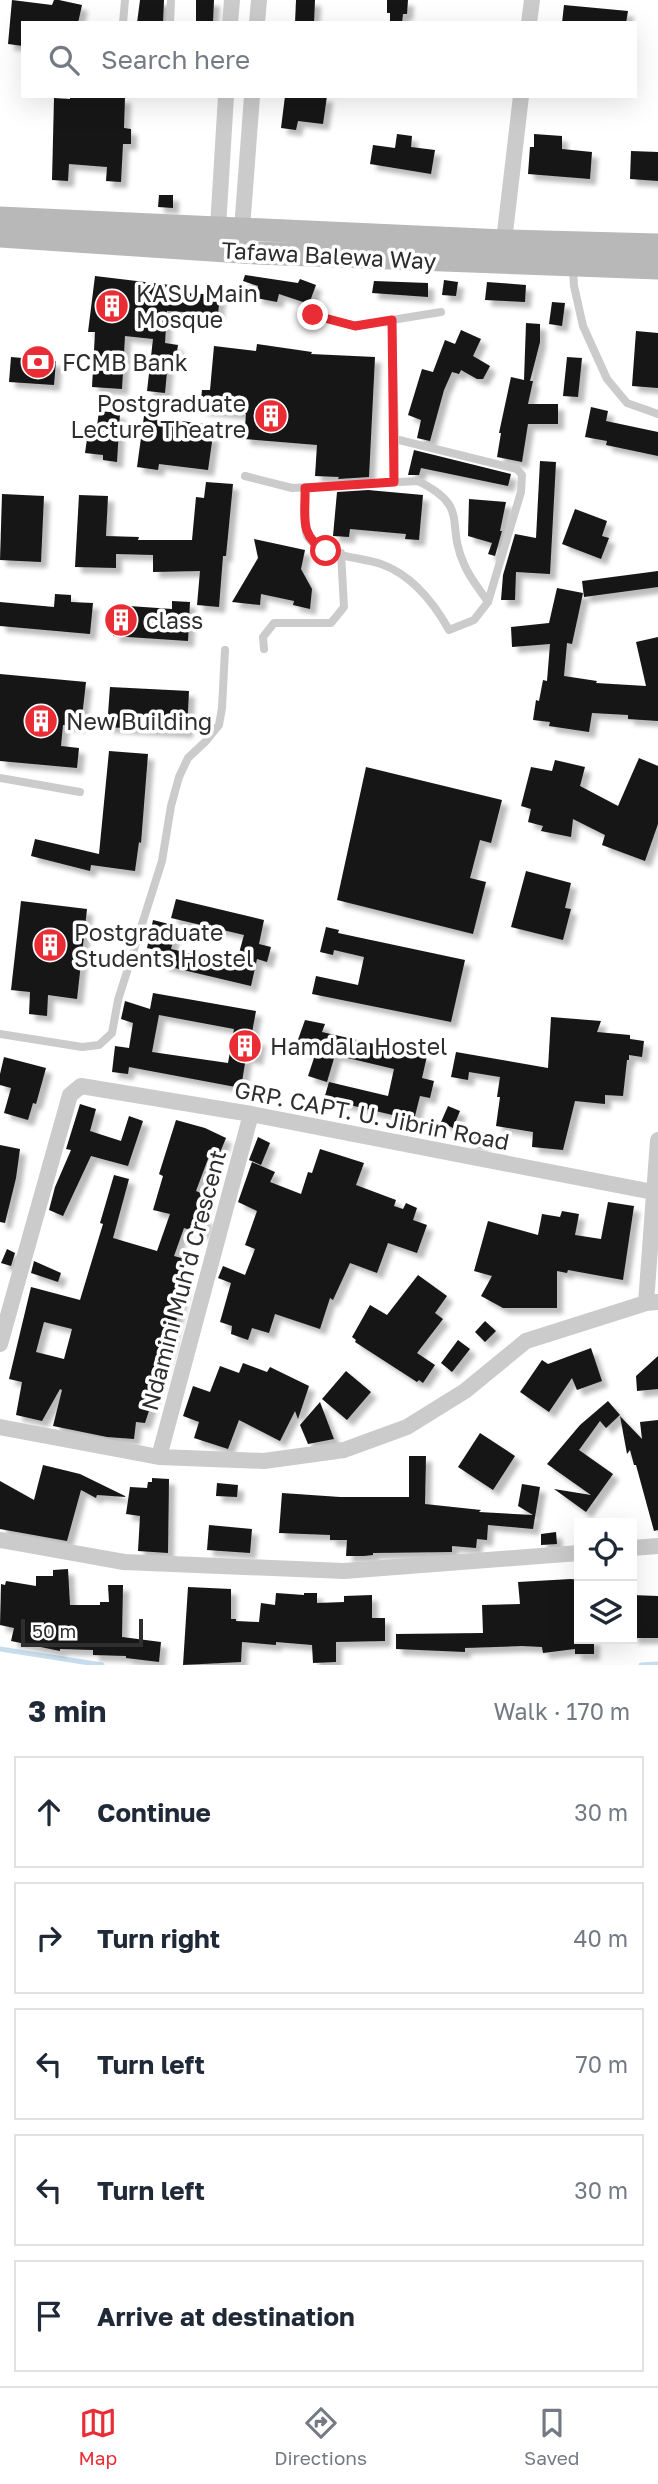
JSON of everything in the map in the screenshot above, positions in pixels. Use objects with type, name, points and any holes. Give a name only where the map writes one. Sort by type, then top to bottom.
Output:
[{"type":"main road","name":"Tafawa Balewa Way","points":[[0,218],[504,241],[658,245]]},
{"type":"main road","name":"Tafawa Balewa Way","points":[[0,236],[257,253],[658,268]]},
{"type":"street","points":[[230,21],[232,0]]},
{"type":"street","points":[[257,21],[259,0]]},
{"type":"street","points":[[529,21],[532,0]]},
{"type":"street","points":[[218,228],[226,98]]},
{"type":"street","points":[[242,229],[252,98]]},
{"type":"street","points":[[504,241],[521,98]]},
{"type":"street","name":"GRP. CAPT. U. Jibrin Road","points":[[0,1344],[70,1095],[81,1086],[251,1114],[653,1192]]},
{"type":"street","name":"Ndamini Muh'd Crescent","points":[[159,1457],[251,1114]]},
{"type":"street","points":[[0,1427],[159,1457],[264,1461],[344,1450],[407,1427],[465,1391],[526,1341],[652,1303],[653,1192],[658,1140]]},
{"type":"street","points":[[0,1540],[124,1562],[344,1571],[574,1553]]},
{"type":"street","points":[[637,1548],[658,1546]]},
{"type":"lane","points":[[123,21],[125,0]]},
{"type":"lane","points":[[170,21],[171,0]]},
{"type":"lane","points":[[573,265],[573,286],[583,326],[607,379],[627,403],[658,414]]},
{"type":"lane","points":[[313,315],[355,326],[441,312]]},
{"type":"lane","points":[[392,320],[394,482]]},
{"type":"lane","points":[[305,488],[306,534],[314,544],[326,551],[383,564],[411,582],[436,607],[449,630],[474,620],[488,602],[520,492],[522,474],[517,469],[395,439]]},
{"type":"lane","points":[[245,476],[292,488],[418,481],[436,490],[448,500],[456,522],[458,545],[464,565],[488,602]]},
{"type":"lane","points":[[264,649],[263,637],[274,623],[331,623],[340,614],[344,607],[341,553]]},
{"type":"lane","points":[[0,1034],[82,1047],[99,1045],[112,1033],[118,1000],[162,861],[171,806],[179,778],[188,758],[219,725],[225,650]]},
{"type":"lane","points":[[0,778],[79,792]]},
{"type":"building","points":[[12,0],[52,5],[54,0],[59,0],[82,5],[78,21],[21,21],[21,46],[8,44]]},
{"type":"building","points":[[140,0],[164,0],[163,21],[137,21]]},
{"type":"building","points":[[196,0],[214,0],[213,21],[196,21]]},
{"type":"building","points":[[296,0],[315,0],[314,21],[295,21]]},
{"type":"building","points":[[387,0],[408,0],[407,14],[403,14],[402,21],[390,21],[390,13],[387,13]]},
{"type":"building","points":[[564,5],[628,11],[626,21],[562,21]]},
{"type":"building","points":[[54,98],[125,98],[124,128],[131,129],[131,144],[123,144],[121,182],[106,181],[107,167],[69,164],[68,181],[52,180]]},
{"type":"building","points":[[285,98],[327,98],[323,124],[298,121],[296,130],[281,128]]},
{"type":"building","points":[[397,134],[412,136],[411,147],[435,150],[431,174],[370,164],[373,145],[395,148]]},
{"type":"building","points":[[534,134],[562,136],[562,149],[592,152],[590,179],[528,174]]},
{"type":"building","points":[[631,151],[658,152],[658,181],[630,179]]},
{"type":"building","points":[[159,195],[173,195],[173,208],[158,207]]},
{"type":"building","points":[[245,275],[298,283],[300,279],[316,285],[309,304],[279,294],[277,302],[256,298],[258,286],[243,281]]},
{"type":"building","points":[[95,276],[170,285],[170,292],[220,295],[218,314],[167,311],[165,343],[178,345],[176,358],[171,357],[168,361],[165,393],[147,391],[153,339],[125,336],[122,389],[92,387],[95,332],[88,332]]},
{"type":"building","points":[[444,280],[458,282],[456,296],[442,295]]},
{"type":"building","points":[[374,281],[428,283],[428,297],[372,293]]},
{"type":"building","points":[[487,282],[526,285],[525,302],[485,300]]},
{"type":"building","points":[[552,302],[565,303],[562,326],[549,324]]},
{"type":"building","points":[[526,323],[540,324],[540,342],[530,381],[533,381],[528,404],[558,404],[558,424],[528,424],[522,462],[497,457],[499,433],[511,377],[524,380]]},
{"type":"building","points":[[461,330],[481,339],[473,356],[490,366],[483,379],[477,379],[461,370],[459,374],[452,372],[444,390],[430,441],[417,438],[421,420],[408,415],[422,369],[433,372],[445,340],[455,344]]},
{"type":"building","points":[[636,331],[658,333],[658,388],[632,386]]},
{"type":"building","points":[[257,344],[312,352],[311,354],[375,357],[369,477],[338,479],[339,477],[315,476],[317,445],[244,439],[246,414],[200,409],[202,390],[210,390],[214,346],[256,351]]},
{"type":"building","points":[[11,357],[56,361],[54,385],[9,382]]},
{"type":"building","points":[[567,357],[582,358],[578,397],[563,396]]},
{"type":"building","points":[[591,407],[608,411],[606,421],[658,432],[658,456],[606,445],[607,441],[585,437]]},
{"type":"building","points":[[99,411],[120,413],[117,462],[103,460],[103,455],[85,453],[89,425],[97,426]]},
{"type":"building","points":[[144,416],[204,424],[203,434],[213,435],[208,470],[159,464],[158,470],[137,467]]},
{"type":"building","points":[[414,450],[511,474],[508,486],[421,468],[419,475],[408,475]]},
{"type":"building","points":[[540,461],[556,462],[550,574],[516,572],[515,600],[501,600],[503,575],[515,534],[536,538]]},
{"type":"building","points":[[206,482],[233,484],[219,607],[197,605],[200,571],[153,572],[153,555],[116,554],[116,568],[75,567],[79,495],[108,496],[106,536],[139,537],[138,540],[192,540],[196,497],[204,498]]},
{"type":"building","points":[[368,490],[423,495],[419,540],[405,539],[406,534],[350,529],[349,537],[333,536],[337,492]]},
{"type":"building","points":[[2,494],[44,496],[41,562],[0,560]]},
{"type":"building","points":[[469,499],[506,502],[495,556],[488,554],[492,543],[468,536]]},
{"type":"building","points":[[575,509],[607,521],[602,536],[609,538],[601,559],[562,544]]},
{"type":"building","points":[[254,539],[305,550],[301,569],[312,589],[310,609],[293,605],[294,601],[261,594],[260,605],[232,602],[258,558]]},
{"type":"building","points":[[658,571],[658,587],[584,597],[582,581]]},
{"type":"building","points":[[557,588],[583,593],[572,644],[567,643],[564,676],[597,681],[596,683],[646,686],[636,642],[658,637],[658,721],[628,719],[628,715],[592,713],[589,732],[549,726],[550,722],[533,720],[543,680],[547,681],[550,644],[512,647],[511,627],[549,623]]},
{"type":"building","points":[[55,594],[71,595],[71,602],[93,603],[90,634],[0,626],[0,602],[54,607]]},
{"type":"building","points":[[172,601],[190,602],[188,641],[113,636],[115,605],[172,609]]},
{"type":"building","name":"New Building","points":[[0,674],[86,682],[81,726],[63,725],[61,746],[79,748],[77,768],[0,761]]},
{"type":"building","points":[[110,687],[189,691],[187,732],[107,727]]},
{"type":"building","points":[[109,751],[148,754],[141,843],[139,842],[135,871],[91,865],[90,871],[31,856],[35,839],[99,854]]},
{"type":"building","points":[[639,758],[658,766],[658,824],[645,861],[602,845],[605,835],[573,819],[571,837],[541,831],[543,826],[528,822],[531,809],[521,806],[531,767],[552,771],[555,760],[585,767],[580,786],[618,806]]},
{"type":"building","points":[[366,767],[502,800],[491,843],[480,840],[470,878],[486,882],[473,934],[337,900]]},
{"type":"building","points":[[526,871],[571,883],[565,908],[571,909],[563,940],[511,927]]},
{"type":"building","points":[[176,899],[264,920],[259,944],[271,947],[267,962],[257,959],[251,986],[162,965],[165,952],[147,948],[153,920],[177,926],[171,949],[236,964],[244,935],[171,918]]},
{"type":"building","name":"Postgraduate Students Hostel","points":[[21,901],[87,909],[77,999],[48,995],[47,1016],[29,1014],[30,992],[11,990]]},
{"type":"building","points":[[326,927],[339,930],[338,933],[465,960],[451,1022],[312,994],[316,976],[358,985],[364,957],[334,950],[333,955],[320,952]]},
{"type":"building","name":"Hamdala Hostel","points":[[153,993],[256,1011],[251,1038],[260,1040],[257,1059],[246,1057],[241,1088],[129,1067],[128,1074],[112,1072],[115,1046],[129,1048],[133,1023],[121,1019],[125,1001],[150,1009]],"holes":[[[159,1015],[234,1029],[228,1063],[152,1052]]]},
{"type":"building","points":[[551,1017],[601,1021],[597,1032],[630,1035],[630,1039],[644,1041],[642,1057],[629,1055],[627,1060],[623,1096],[605,1095],[605,1104],[575,1101],[563,1150],[532,1147],[533,1132],[496,1126],[500,1077],[469,1072],[468,1080],[451,1077],[456,1052],[548,1068]]},
{"type":"building","points":[[305,1020],[325,1024],[322,1032],[427,1056],[422,1078],[434,1081],[430,1098],[420,1096],[414,1120],[324,1099],[329,1082],[388,1096],[394,1069],[335,1055],[327,1082],[308,1076],[315,1055],[295,1048]]},
{"type":"building","points":[[4,1057],[46,1068],[36,1104],[33,1103],[28,1120],[4,1113],[11,1088],[0,1085]]},
{"type":"building","points":[[80,1104],[96,1109],[90,1131],[121,1141],[129,1116],[143,1121],[128,1166],[91,1156],[63,1216],[49,1210],[55,1187],[71,1150],[66,1149]]},
{"type":"building","points":[[448,1106],[460,1111],[453,1128],[441,1122]]},
{"type":"building","points":[[176,1120],[205,1128],[226,1138],[219,1155],[211,1151],[196,1191],[208,1196],[201,1217],[207,1219],[202,1234],[184,1228],[174,1256],[185,1259],[179,1280],[186,1282],[173,1337],[145,1423],[136,1422],[134,1439],[107,1437],[53,1426],[62,1390],[60,1389],[42,1421],[16,1415],[22,1382],[9,1379],[31,1287],[80,1300],[103,1224],[100,1223],[114,1175],[129,1179],[113,1238],[157,1251],[170,1214],[153,1210],[163,1176],[159,1174]],"holes":[[[44,1322],[72,1329],[64,1359],[36,1352]]]},
{"type":"building","points":[[469,1130],[486,1133],[484,1145],[467,1143]]},
{"type":"building","points":[[258,1137],[270,1143],[261,1165],[249,1160]]},
{"type":"building","points":[[0,1145],[20,1149],[5,1223],[0,1222]]},
{"type":"building","points":[[320,1149],[364,1163],[356,1185],[396,1200],[394,1206],[403,1209],[406,1203],[417,1208],[413,1220],[427,1225],[417,1253],[388,1243],[377,1273],[350,1263],[333,1300],[330,1298],[320,1329],[275,1314],[269,1333],[252,1328],[248,1340],[231,1334],[232,1326],[220,1322],[231,1283],[218,1278],[223,1266],[245,1275],[255,1249],[245,1245],[257,1211],[238,1202],[252,1162],[275,1172],[270,1182],[301,1194],[308,1172],[312,1173]]},
{"type":"building","points":[[608,1202],[634,1206],[623,1280],[568,1270],[567,1273],[557,1271],[557,1308],[503,1308],[481,1296],[492,1276],[474,1271],[488,1221],[538,1235],[542,1214],[560,1217],[562,1211],[579,1214],[575,1235],[601,1239]]},
{"type":"building","points":[[7,1249],[15,1253],[11,1266],[1,1263]]},
{"type":"building","points":[[34,1261],[61,1273],[58,1282],[31,1273]]},
{"type":"building","points":[[418,1275],[447,1296],[435,1313],[443,1319],[417,1353],[435,1365],[423,1383],[419,1380],[417,1382],[355,1342],[352,1337],[370,1305],[387,1315]]},
{"type":"building","points":[[485,1321],[496,1331],[485,1342],[475,1332]]},
{"type":"building","points":[[458,1340],[470,1349],[452,1372],[441,1363]]},
{"type":"building","points":[[591,1348],[602,1381],[577,1390],[572,1378],[549,1412],[520,1392],[542,1360],[548,1364]]},
{"type":"building","points":[[658,1356],[658,1389],[637,1391],[636,1376]]},
{"type":"building","points":[[243,1363],[267,1372],[270,1367],[309,1386],[298,1419],[295,1411],[280,1441],[239,1420],[228,1449],[194,1438],[199,1422],[183,1416],[193,1386],[210,1392],[220,1366],[239,1373]]},
{"type":"building","points":[[346,1371],[371,1392],[347,1420],[322,1399]]},
{"type":"building","points":[[608,1401],[620,1415],[606,1428],[600,1421],[579,1450],[613,1474],[586,1512],[554,1489],[591,1495],[547,1464],[580,1425]]},
{"type":"building","points":[[320,1402],[334,1439],[308,1444],[300,1425]]},
{"type":"building","points":[[620,1416],[642,1439],[640,1422],[658,1420],[658,1530],[654,1531],[630,1450],[627,1454]]},
{"type":"building","points":[[480,1433],[515,1456],[493,1490],[458,1467]]},
{"type":"building","points":[[409,1456],[426,1456],[425,1504],[481,1510],[479,1512],[533,1515],[518,1506],[522,1484],[540,1487],[533,1529],[488,1525],[487,1540],[477,1539],[476,1548],[452,1546],[452,1552],[373,1553],[364,1556],[346,1556],[347,1540],[330,1540],[330,1535],[279,1533],[282,1493],[340,1497],[409,1497]]},
{"type":"building","points":[[43,1465],[80,1474],[127,1497],[97,1495],[96,1498],[81,1490],[67,1541],[0,1529],[0,1481],[34,1500]]},
{"type":"building","points":[[152,1478],[169,1479],[168,1553],[138,1551],[140,1516],[126,1514],[130,1487],[147,1488]]},
{"type":"building","points":[[217,1483],[238,1485],[237,1497],[216,1496]]},
{"type":"building","points":[[209,1525],[252,1529],[250,1553],[207,1550]]},
{"type":"building","points":[[556,1532],[557,1544],[541,1545],[541,1534]]},
{"type":"building","points":[[68,1569],[70,1605],[100,1605],[100,1602],[109,1602],[108,1585],[123,1585],[122,1637],[161,1642],[159,1662],[126,1656],[93,1655],[93,1650],[60,1651],[11,1641],[14,1628],[0,1625],[1,1584],[5,1585],[6,1581],[36,1586],[36,1576],[53,1576],[53,1570]]},
{"type":"building","points":[[574,1579],[574,1644],[594,1644],[594,1654],[575,1654],[575,1649],[543,1653],[542,1647],[522,1646],[465,1648],[465,1652],[396,1649],[396,1634],[483,1633],[482,1605],[520,1604],[518,1582]]},
{"type":"building","points":[[188,1587],[231,1589],[231,1619],[259,1622],[261,1603],[275,1605],[276,1593],[317,1593],[317,1603],[344,1602],[344,1596],[372,1595],[372,1618],[385,1618],[385,1641],[336,1642],[336,1662],[313,1663],[312,1645],[242,1642],[241,1662],[183,1665]]},
{"type":"building","points":[[637,1595],[658,1596],[658,1638],[637,1638]]},
{"type":"waterway","points":[[0,1649],[102,1665]]},
{"type":"waterway","points":[[641,1665],[658,1664]]},
{"type":"place","name":"KASU Main Mosque","points":[[112,306]]},
{"type":"place","name":"FCMB Bank","points":[[38,362]]},
{"type":"place","name":"Postgraduate Lecture Theatre","points":[[271,416]]},
{"type":"place","name":"class","points":[[121,620]]},
{"type":"place","name":"New Building","points":[[41,721]]},
{"type":"place","name":"Postgraduate Students Hostel","points":[[50,945]]},
{"type":"place","name":"Hamdala Hostel","points":[[245,1046]]},
{"type":"route","points":[[313,315],[355,326],[392,320],[394,482],[305,488],[306,534],[314,544],[326,551]]}]
